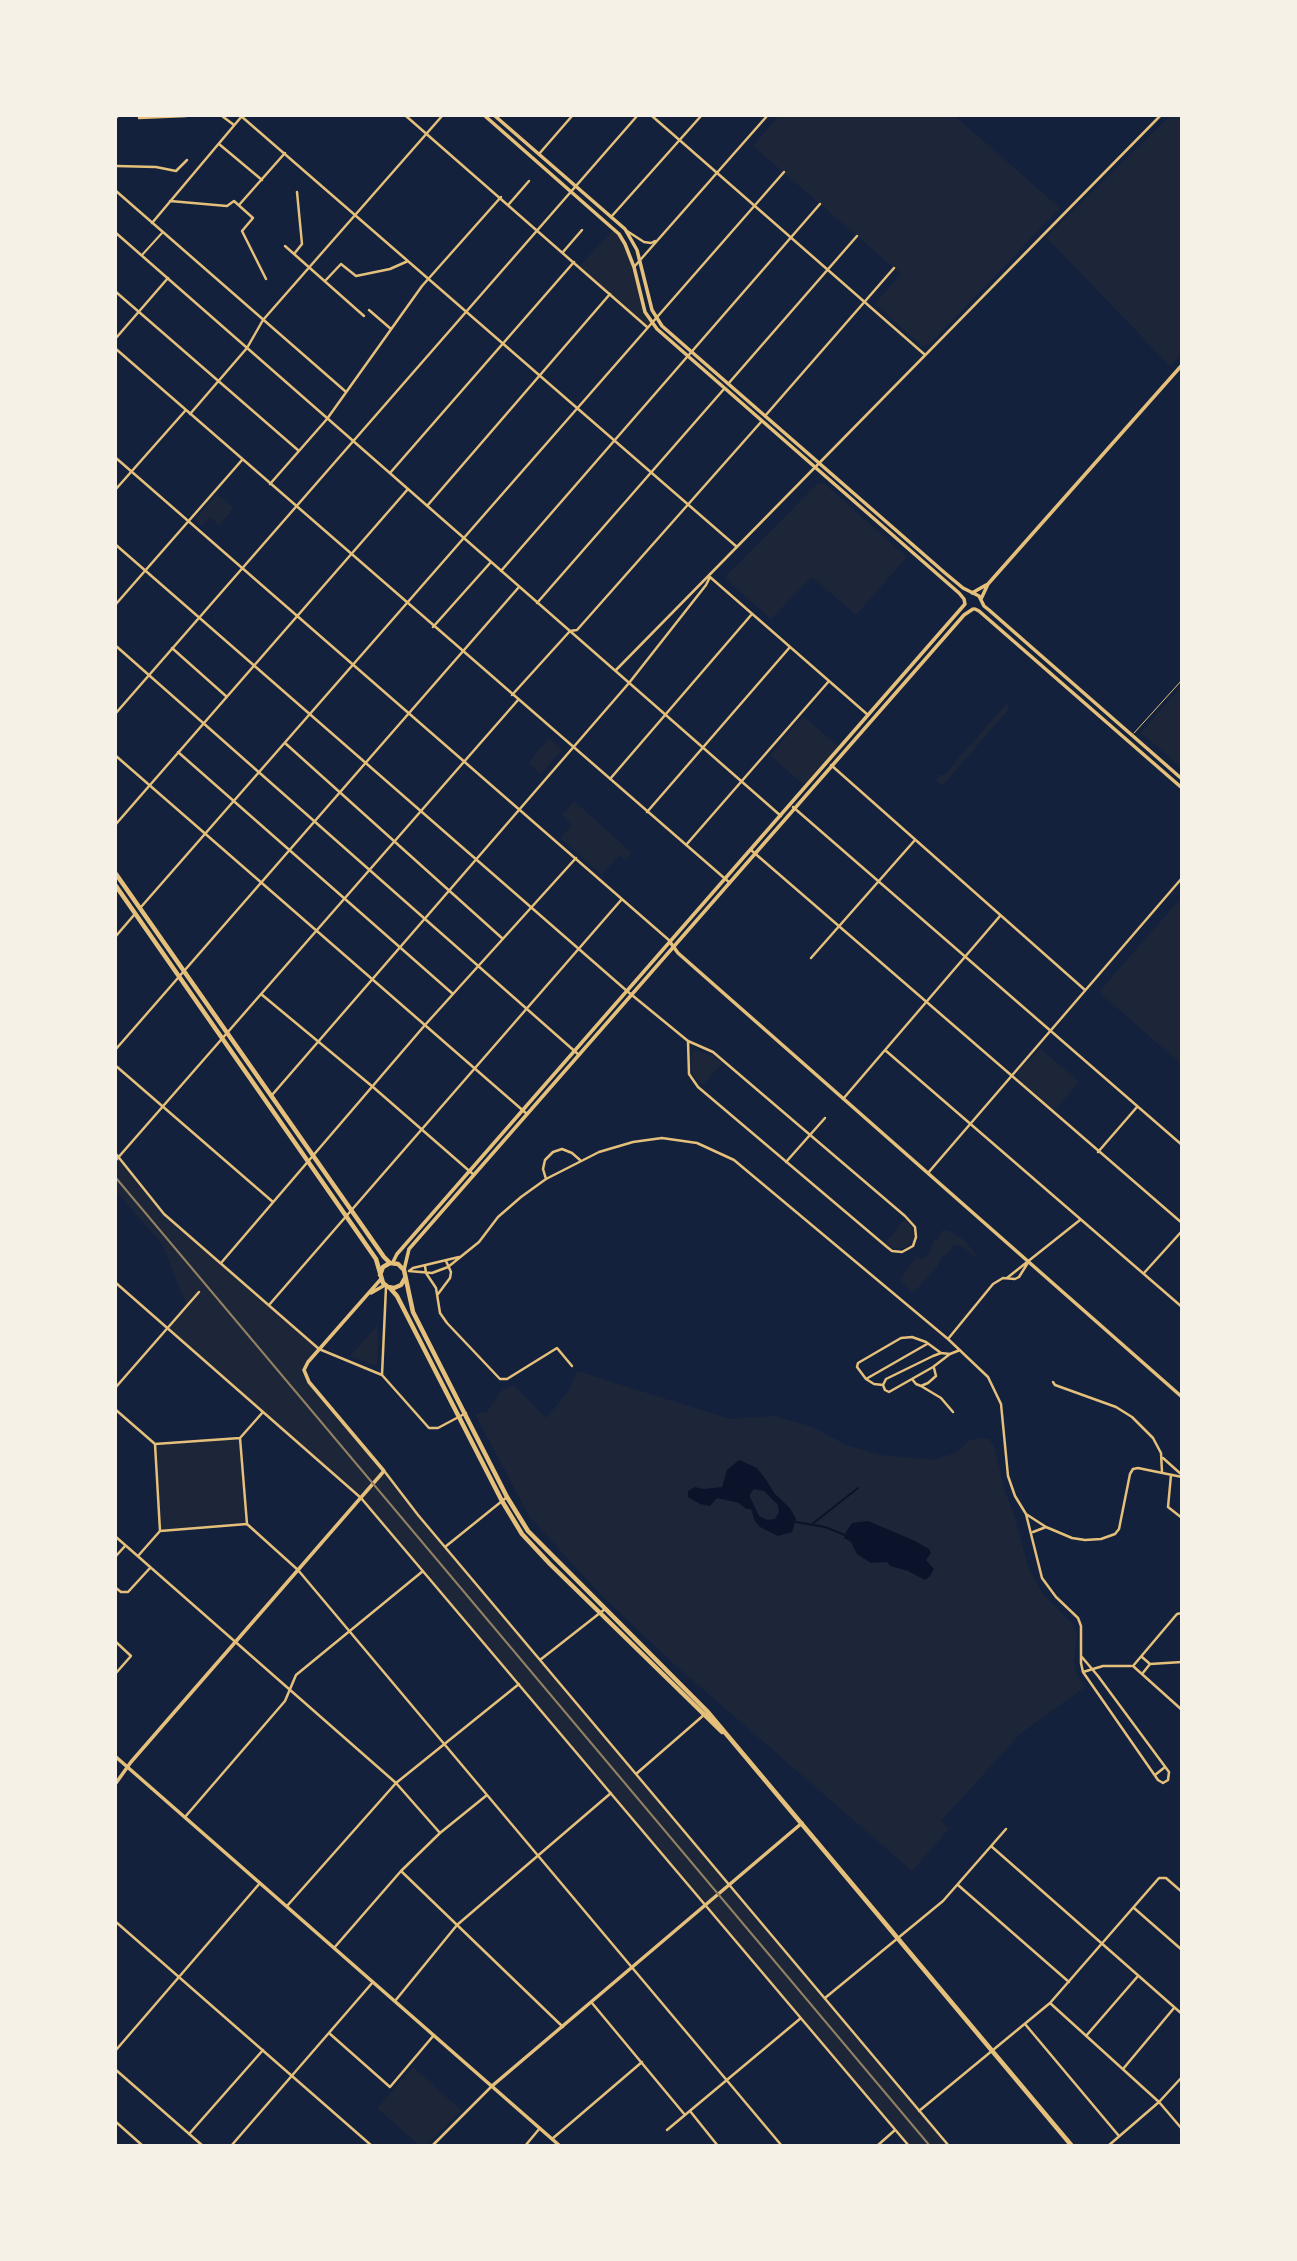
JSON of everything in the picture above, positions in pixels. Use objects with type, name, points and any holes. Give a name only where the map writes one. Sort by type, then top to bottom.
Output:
[{"type":"main road","points":[[485,116],[619,234],[634,267],[649,325],[689,357],[965,602],[979,611],[1181,788]]},
{"type":"main road","points":[[495,116],[625,229],[636,250],[656,318],[820,464],[971,593],[979,596],[1181,779]]},
{"type":"main road","points":[[1072,2146],[686,1687],[536,1541],[520,1520],[413,1312],[406,1273],[406,1253],[830,764],[964,615],[974,609],[988,584],[1181,365]]},
{"type":"main road","points":[[830,764],[971,593],[988,584]]},
{"type":"main road","points":[[753,852],[781,816],[793,807]]},
{"type":"main road","points":[[116,874],[384,1257],[398,1264],[406,1273]]},
{"type":"main road","points":[[116,1783],[384,1471],[309,1382],[304,1373],[305,1365],[369,1294],[383,1267],[392,1263],[397,1254],[670,942],[728,881]]},
{"type":"main road","points":[[116,886],[378,1261],[380,1277],[397,1296],[514,1523],[531,1545],[600,1614],[706,1713]]},
{"type":"main road","points":[[670,942],[843,1099],[1181,1397]]},
{"type":"main road","points":[[369,1294],[387,1286],[401,1285],[406,1273]]},
{"type":"main road","points":[[116,1757],[560,2146]]},
{"type":"main road","points":[[492,2086],[802,1823]]},
{"type":"street","points":[[139,118],[186,116]]},
{"type":"street","points":[[222,116],[234,125]]},
{"type":"street","points":[[152,223],[242,116],[737,547]]},
{"type":"street","points":[[406,116],[649,325]]},
{"type":"street","points":[[190,414],[247,348],[263,320],[442,116]]},
{"type":"street","points":[[501,121],[505,116]]},
{"type":"street","points":[[539,154],[572,116]]},
{"type":"street","points":[[116,713],[637,116]]},
{"type":"street","points":[[652,116],[925,354]]},
{"type":"street","points":[[611,216],[701,116]]},
{"type":"street","points":[[634,267],[767,116]]},
{"type":"street","points":[[267,1103],[629,683],[710,577],[737,547],[1160,116]]},
{"type":"street","points":[[219,143],[262,180]]},
{"type":"street","points":[[239,205],[285,153]]},
{"type":"street","points":[[116,166],[156,167],[177,171],[187,160]]},
{"type":"street","points":[[116,936],[784,172]]},
{"type":"street","points":[[509,204],[529,181]]},
{"type":"street","points":[[116,191],[346,392]]},
{"type":"street","points":[[294,254],[302,244],[298,192]]},
{"type":"street","points":[[270,484],[327,419],[429,279],[501,197]]},
{"type":"street","points":[[170,201],[227,206],[234,201],[239,205],[253,218],[242,230],[266,279]]},
{"type":"street","points":[[501,571],[820,204]]},
{"type":"street","points":[[625,229],[644,242],[658,240]]},
{"type":"street","points":[[563,252],[582,230]]},
{"type":"street","points":[[142,256],[162,232]]},
{"type":"street","points":[[116,233],[781,816]]},
{"type":"street","points":[[728,384],[857,236]]},
{"type":"street","points":[[285,246],[364,316]]},
{"type":"street","points":[[325,281],[341,264],[356,276],[390,270],[408,261]]},
{"type":"street","points":[[390,473],[574,262]]},
{"type":"street","points":[[765,416],[894,268]]},
{"type":"street","points":[[116,338],[168,278]]},
{"type":"street","points":[[116,292],[299,451]]},
{"type":"street","points":[[428,506],[610,294]]},
{"type":"street","points":[[369,310],[391,329]]},
{"type":"street","points":[[116,349],[728,881]]},
{"type":"street","points":[[537,603],[724,388]]},
{"type":"street","points":[[116,489],[185,411]]},
{"type":"street","points":[[512,695],[570,631],[577,630],[762,421]]},
{"type":"street","points":[[116,458],[670,942]]},
{"type":"street","points":[[116,604],[242,460]]},
{"type":"street","points":[[116,824],[408,489]]},
{"type":"street","points":[[116,545],[627,991],[688,1041],[713,1052],[912,1223],[916,1232],[914,1246],[905,1252],[892,1251],[698,1087],[689,1074],[688,1041]]},
{"type":"street","points":[[433,627],[491,562]]},
{"type":"street","points":[[710,577],[869,716]]},
{"type":"street","points":[[615,671],[702,581],[710,577]]},
{"type":"street","points":[[116,1049],[519,587]]},
{"type":"street","points":[[610,779],[752,614]]},
{"type":"street","points":[[116,646],[579,1055]]},
{"type":"street","points":[[647,812],[790,647]]},
{"type":"street","points":[[172,648],[226,697]]},
{"type":"street","points":[[686,845],[829,681]]},
{"type":"street","points":[[466,1413],[438,1428],[429,1428],[382,1375],[319,1349],[164,1214],[116,1157],[163,1107],[518,700]]},
{"type":"street","points":[[285,743],[503,939]]},
{"type":"street","points":[[178,752],[453,993]]},
{"type":"street","points":[[116,756],[527,1114]]},
{"type":"street","points":[[830,764],[1085,990]]},
{"type":"street","points":[[793,807],[1181,1145]]},
{"type":"street","points":[[811,958],[915,840]]},
{"type":"street","points":[[753,852],[1181,1223]]},
{"type":"street","points":[[221,1263],[453,993],[576,858]]},
{"type":"street","points":[[928,1173],[1181,878]]},
{"type":"street","points":[[269,1305],[622,899]]},
{"type":"street","points":[[843,1099],[1000,916]]},
{"type":"street","points":[[261,994],[474,1175]]},
{"type":"street","points":[[885,1050],[1181,1307]]},
{"type":"street","points":[[116,1066],[273,1202]]},
{"type":"street","points":[[1098,1152],[1138,1107]]},
{"type":"street","points":[[786,1162],[825,1118]]},
{"type":"street","points":[[406,1273],[426,1273],[448,1267],[479,1242],[498,1217],[546,1179],[580,1160],[612,1148],[662,1139],[697,1143],[734,1160],[948,1339],[988,1377],[1001,1404],[1008,1476],[1015,1496],[1026,1514],[1042,1578],[1056,1597],[1079,1618],[1081,1626],[1081,1656],[1083,1671],[1155,1775],[1161,1782],[1168,1780],[1169,1772],[1081,1656]]},
{"type":"street","points":[[546,1179],[543,1168],[545,1160],[553,1152],[562,1149],[580,1160]]},
{"type":"street","points":[[1007,1278],[1080,1220]]},
{"type":"street","points":[[1143,1274],[1181,1231]]},
{"type":"street","points":[[406,1273],[413,1268],[459,1257]]},
{"type":"street","points":[[438,1294],[450,1278],[451,1272],[446,1261]]},
{"type":"street","points":[[948,1339],[993,1284],[998,1280],[1019,1277],[1029,1261]]},
{"type":"street","points":[[425,1266],[438,1294],[440,1314],[500,1379],[507,1379],[556,1349],[572,1366]]},
{"type":"street","points":[[116,1283],[361,1498],[909,2146]]},
{"type":"street","points":[[382,1375],[387,1286]]},
{"type":"street","points":[[116,1387],[199,1292]]},
{"type":"street","points":[[883,1385],[866,1379],[857,1367],[858,1363],[901,1338],[912,1337],[928,1343],[941,1353],[950,1354]]},
{"type":"street","points":[[866,1379],[928,1343]]},
{"type":"street","points":[[883,1385],[889,1392],[960,1350]]},
{"type":"street","points":[[883,1385],[886,1379],[941,1353]]},
{"type":"street","points":[[921,1386],[936,1376],[933,1367]]},
{"type":"street","points":[[912,1379],[941,1398],[953,1412]]},
{"type":"street","points":[[1053,1382],[1116,1407],[1132,1417],[1153,1438],[1163,1458],[1181,1476]]},
{"type":"street","points":[[116,1410],[155,1444],[240,1438],[263,1412]]},
{"type":"street","points":[[240,1438],[247,1524],[298,1570],[782,2146]]},
{"type":"street","points":[[155,1444],[160,1531]]},
{"type":"street","points":[[1162,1472],[1163,1458]]},
{"type":"street","points":[[1026,1514],[1046,1527],[1072,1538],[1084,1541],[1101,1539],[1115,1534],[1119,1529],[1133,1469],[1181,1476]]},
{"type":"street","points":[[384,1471],[948,2146]]},
{"type":"street","points":[[1171,1475],[1168,1507],[1181,1518]]},
{"type":"street","points":[[445,1547],[508,1497]]},
{"type":"street","points":[[138,1556],[160,1531],[247,1524]]},
{"type":"street","points":[[1032,1532],[1046,1527]]},
{"type":"street","points":[[116,1537],[396,1783],[440,1833]]},
{"type":"street","points":[[116,1556],[125,1545]]},
{"type":"street","points":[[116,1587],[121,1592],[128,1592],[150,1567]]},
{"type":"street","points":[[185,1817],[285,1700],[296,1675],[423,1571]]},
{"type":"street","points":[[540,1660],[605,1609]]},
{"type":"street","points":[[1133,1666],[1177,1614],[1181,1614]]},
{"type":"street","points":[[116,1642],[131,1656],[116,1673]]},
{"type":"street","points":[[1141,1657],[1150,1664],[1181,1662]]},
{"type":"street","points":[[1142,1674],[1150,1664]]},
{"type":"street","points":[[1083,1671],[1103,1665],[1133,1666],[1181,1710]]},
{"type":"street","points":[[286,1906],[396,1783],[519,1684]]},
{"type":"street","points":[[636,1774],[706,1713]]},
{"type":"street","points":[[1155,1775],[1165,1767]]},
{"type":"street","points":[[395,2001],[457,1925],[611,1793]]},
{"type":"street","points":[[334,1948],[401,1871],[440,1833],[488,1795]]},
{"type":"street","points":[[825,1998],[943,1901],[1006,1829]]},
{"type":"street","points":[[990,1846],[1181,2014]]},
{"type":"street","points":[[401,1871],[563,2027]]},
{"type":"street","points":[[919,2111],[1051,2003],[1162,1876],[1181,1892]]},
{"type":"street","points":[[116,2050],[260,1883]]},
{"type":"street","points":[[957,1885],[1069,1982]]},
{"type":"street","points":[[1134,1908],[1181,1950]]},
{"type":"street","points":[[116,1922],[372,2146]]},
{"type":"street","points":[[1086,2036],[1138,1976]]},
{"type":"street","points":[[231,2146],[373,1982]]},
{"type":"street","points":[[592,2003],[685,2115]]},
{"type":"street","points":[[1051,2003],[1158,2102],[1181,2129]]},
{"type":"street","points":[[1123,2069],[1174,2008]]},
{"type":"street","points":[[667,2130],[801,2018]]},
{"type":"street","points":[[1025,2024],[1119,2136]]},
{"type":"street","points":[[329,2033],[390,2087],[434,2035]]},
{"type":"street","points":[[189,2134],[262,2050]]},
{"type":"street","points":[[552,2138],[642,2062]]},
{"type":"street","points":[[116,2070],[202,2146]]},
{"type":"street","points":[[1108,2146],[1158,2102],[1181,2077]]},
{"type":"street","points":[[432,2146],[492,2086]]},
{"type":"street","points":[[690,2111],[718,2146]]},
{"type":"street","points":[[116,2122],[143,2146]]},
{"type":"street","points":[[525,2146],[540,2128]]},
{"type":"street","points":[[877,2146],[895,2130]]},
{"type":"lane","points":[[1128,741],[1181,680]]},
{"type":"shaded area","points":[[779,116],[955,116],[1060,208],[930,344],[922,346],[875,304],[901,274],[753,146]]},
{"type":"shaded area","points":[[1170,116],[1182,116],[1182,353],[1170,366],[1046,237]]},
{"type":"shaded area","points":[[614,229],[630,254],[641,300],[651,323],[647,327],[579,267]]},
{"type":"shaded area","points":[[824,483],[907,557],[856,615],[812,577],[771,619],[727,580],[727,575],[817,484]]},
{"type":"shaded area","points":[[217,494],[234,508],[219,525],[210,517],[202,526],[195,520]]},
{"type":"shaded area","points":[[1181,686],[1181,768],[1140,734]]},
{"type":"shaded area","points":[[1008,704],[1009,709],[944,784],[940,785],[936,779],[939,775],[944,775]]},
{"type":"shaded area","points":[[803,716],[838,746],[804,785],[770,755]]},
{"type":"shaded area","points":[[549,738],[562,750],[541,774],[528,763]]},
{"type":"shaded area","points":[[574,801],[632,853],[625,860],[619,855],[602,875],[560,838],[572,825],[562,815]]},
{"type":"shaded area","points":[[1181,898],[1181,1064],[1099,992]]},
{"type":"shaded area","points":[[1040,1048],[1079,1082],[1054,1111],[1018,1078],[1018,1072]]},
{"type":"shaded area","points":[[694,1049],[713,1056],[722,1063],[702,1086],[690,1066]]},
{"type":"shaded area","points":[[118,1157],[164,1214],[319,1349],[305,1365],[306,1377],[418,1515],[949,2145],[909,2145],[361,1498],[167,1328],[187,1306],[162,1244],[116,1191]]},
{"type":"shaded area","points":[[905,1219],[913,1228],[913,1239],[906,1248],[894,1249],[885,1243]]},
{"type":"shaded area","points":[[948,1230],[963,1239],[977,1256],[961,1246],[953,1245],[950,1252],[942,1257],[938,1266],[913,1293],[901,1282],[902,1276],[917,1256],[921,1260],[928,1255],[941,1231]]},
{"type":"shaded area","points":[[378,1324],[377,1366],[350,1356],[362,1343]]},
{"type":"shaded area","points":[[577,1371],[730,1419],[774,1416],[813,1427],[846,1445],[881,1455],[934,1460],[955,1453],[970,1440],[989,1439],[994,1447],[1029,1569],[1043,1594],[1074,1625],[1077,1635],[1074,1664],[1077,1676],[1085,1687],[1020,1734],[941,1821],[949,1829],[912,1871],[674,1664],[601,1595],[529,1516],[475,1414],[487,1412],[502,1390],[514,1385],[546,1418],[569,1390]]},
{"type":"shaded area","points":[[240,1438],[247,1524],[160,1531],[155,1444]]},
{"type":"shaded area","points":[[739,1460],[757,1468],[774,1493],[790,1508],[796,1519],[792,1532],[778,1536],[760,1527],[751,1509],[746,1509],[739,1503],[717,1498],[710,1506],[688,1497],[688,1491],[695,1487],[722,1487],[727,1470]],"holes":[[[754,1489],[764,1491],[778,1505],[779,1512],[775,1519],[767,1520],[759,1516],[750,1497]]]},
{"type":"shaded area","points":[[868,1521],[929,1549],[931,1553],[926,1560],[934,1569],[930,1576],[925,1580],[890,1566],[887,1562],[871,1563],[857,1554],[851,1542],[844,1538],[846,1532],[852,1523]]},
{"type":"shaded area","points":[[413,2067],[462,2111],[426,2145],[419,2145],[377,2108]]},
{"type":"waterway","points":[[811,1525],[858,1488]]},
{"type":"waterway","points":[[796,1522],[825,1527],[845,1535]]},
{"type":"railway","points":[[116,1178],[930,2146]]}]
